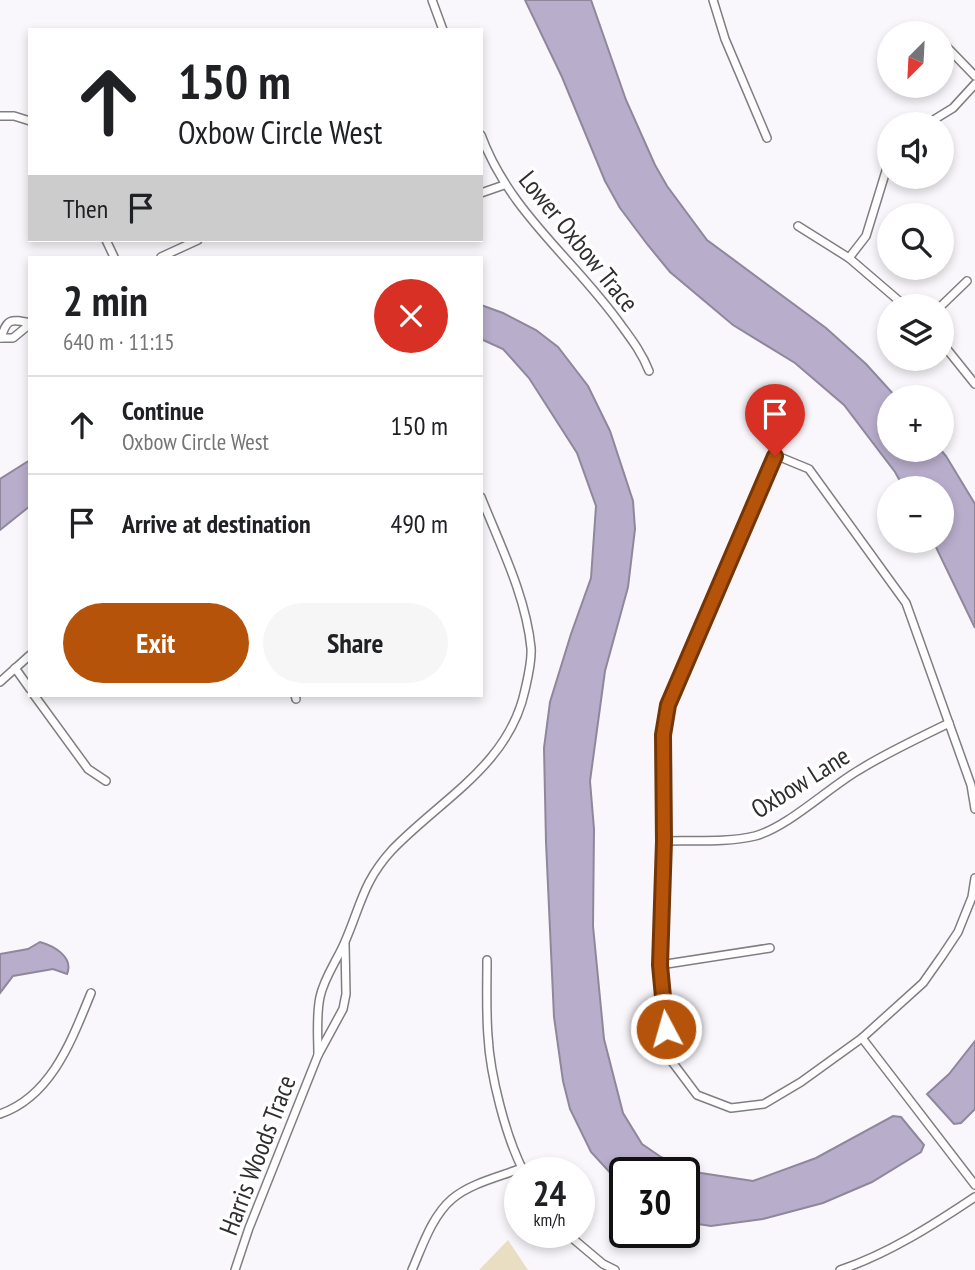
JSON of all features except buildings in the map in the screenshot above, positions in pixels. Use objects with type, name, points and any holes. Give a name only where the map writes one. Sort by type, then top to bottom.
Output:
[{"type":"street","points":[[432,0],[442,28]]},
{"type":"street","points":[[713,0],[725,39],[767,138]]},
{"type":"street","points":[[954,54],[975,76]]},
{"type":"street","points":[[946,112],[975,84]]},
{"type":"street","points":[[0,116],[14,116],[28,120]]},
{"type":"street","name":"Lower Oxbow Trace","points":[[483,140],[504,185],[530,219],[604,300],[643,356],[649,371]]},
{"type":"street","points":[[483,192],[504,185]]},
{"type":"street","points":[[849,258],[866,236],[880,189]]},
{"type":"street","points":[[798,226],[849,258],[891,294]]},
{"type":"street","points":[[163,256],[194,242]]},
{"type":"street","points":[[953,294],[967,281]]},
{"type":"street","points":[[28,323],[16,320],[9,322],[4,327],[1,338],[13,338],[28,325]]},
{"type":"street","points":[[954,358],[975,384]]},
{"type":"street","points":[[975,809],[971,785],[906,603],[809,469],[775,456],[668,705],[663,735],[664,841],[660,965],[666,1029],[673,1063],[697,1096],[731,1108],[764,1104],[801,1082],[862,1038],[923,983],[958,932],[972,897],[975,878]]},
{"type":"street","name":"Harris Woods Trace","points":[[318,1055],[318,1009],[321,994],[345,943],[362,894],[392,851],[493,758],[515,721],[523,699],[531,650],[528,627],[519,593],[483,502]]},
{"type":"street","points":[[0,680],[28,657]]},
{"type":"street","points":[[15,668],[28,686]]},
{"type":"street","points":[[35,697],[88,769],[106,781]]},
{"type":"street","name":"Oxbow Lane","points":[[664,841],[755,836],[779,825],[858,770],[949,723]]},
{"type":"street","name":"Harris Woods Trace","points":[[235,1270],[318,1055],[343,1009],[346,994],[345,943]]},
{"type":"street","points":[[660,965],[770,948]]},
{"type":"street","points":[[486,960],[488,1038],[499,1098],[518,1157]]},
{"type":"street","points":[[0,1114],[26,1100],[43,1085],[71,1042],[91,993]]},
{"type":"street","points":[[862,1038],[975,1185]]},
{"type":"street","points":[[412,1270],[443,1208],[472,1187],[504,1176]]},
{"type":"street","points":[[840,1270],[862,1263],[936,1223],[975,1197]]},
{"type":"street","points":[[584,1248],[615,1270]]},
{"type":"shaded area","points":[[525,0],[591,0],[626,100],[655,165],[667,186],[707,240],[826,328],[885,385],[877,385],[877,448],[844,405],[795,363],[733,325],[670,272],[620,208],[605,181],[562,77]]},
{"type":"shaded area","points":[[483,306],[536,330],[558,347],[588,386],[610,431],[633,501],[635,529],[628,587],[605,671],[590,781],[594,829],[593,926],[604,1039],[623,1113],[642,1144],[661,1157],[609,1157],[609,1172],[591,1152],[570,1109],[563,1081],[554,1017],[544,748],[550,702],[591,578],[596,506],[577,453],[529,378],[503,349],[483,340]]},
{"type":"shaded area","points":[[28,461],[28,508],[0,530],[0,479]]},
{"type":"shaded area","points":[[887,462],[950,462],[975,504],[975,628],[939,553],[954,553],[954,476],[897,476]]},
{"type":"shaded area","points":[[40,942],[57,949],[65,957],[68,962],[67,974],[53,969],[13,976],[0,993],[0,954],[28,949]]},
{"type":"shaded area","points":[[975,1041],[975,1109],[961,1123],[954,1124],[927,1094],[949,1074]]},
{"type":"shaded area","points":[[893,1116],[901,1117],[924,1145],[921,1152],[872,1182],[823,1203],[763,1219],[711,1226],[700,1224],[700,1173],[753,1181],[816,1158]]},
{"type":"shaded area","points":[[504,1244],[504,1248],[513,1248],[528,1270],[479,1270]]},
{"type":"route","points":[[666,1029],[660,965],[665,720],[668,705],[775,456]]}]
